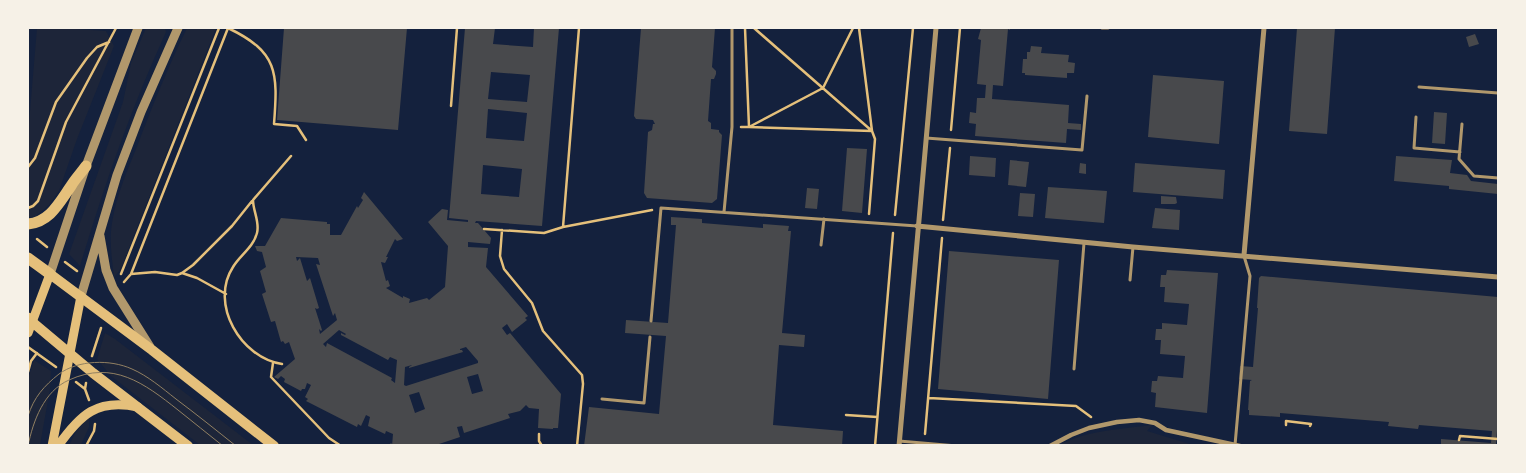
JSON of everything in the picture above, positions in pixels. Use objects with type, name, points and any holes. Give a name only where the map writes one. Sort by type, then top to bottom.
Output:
[{"type":"highway","points":[[30,224],[40,222],[50,215],[86,166]]},
{"type":"highway","points":[[29,259],[50,274]]},
{"type":"main road","points":[[28,333],[29,320],[50,274],[152,350],[274,446]]},
{"type":"main road","points":[[52,446],[81,296]]},
{"type":"main road","points":[[29,320],[188,446]]},
{"type":"main road","points":[[58,446],[78,420],[93,410],[118,404],[138,407]]},
{"type":"street","points":[[50,274],[86,166],[138,28]]},
{"type":"street","points":[[81,296],[117,175],[141,112],[178,28]]},
{"type":"street","points":[[899,443],[936,28]]},
{"type":"street","points":[[1244,256],[1264,28]]},
{"type":"street","points":[[917,226],[1133,248],[1498,277]]},
{"type":"street","points":[[99,231],[103,254],[113,288],[152,350]]},
{"type":"street","points":[[1050,446],[1089,428],[1117,422],[1140,420],[1155,423],[1166,430],[1240,446]]},
{"type":"lane","points":[[724,212],[732,127],[732,28]]},
{"type":"lane","points":[[1102,28],[1108,28]]},
{"type":"lane","points":[[1419,87],[1498,93]]},
{"type":"lane","points":[[926,138],[1082,150],[1087,96]]},
{"type":"lane","points":[[1416,117],[1414,148],[1460,152]]},
{"type":"lane","points":[[1462,124],[1459,159],[1474,176],[1498,178]]},
{"type":"lane","points":[[651,321],[661,208],[917,226]]},
{"type":"lane","points":[[822,245],[824,219]]},
{"type":"lane","points":[[1074,369],[1084,243]]},
{"type":"lane","points":[[1130,280],[1133,248]]},
{"type":"lane","points":[[1235,445],[1250,276],[1244,256]]},
{"type":"lane","points":[[602,399],[644,403],[650,337]]},
{"type":"lane","points":[[899,443],[957,446]]},
{"type":"path","points":[[28,208],[38,201],[66,122],[116,28]]},
{"type":"path","points":[[120,277],[219,28]]},
{"type":"path","points":[[117,283],[124,282],[131,274],[228,28],[257,45],[266,54],[272,66],[276,79],[277,93],[274,124],[297,126],[306,140]]},
{"type":"path","points":[[451,106],[457,28]]},
{"type":"path","points":[[563,228],[580,28]]},
{"type":"path","points":[[745,28],[749,127]]},
{"type":"path","points":[[754,28],[872,131]]},
{"type":"path","points":[[749,127],[823,88],[853,28]]},
{"type":"path","points":[[859,28],[872,131],[875,139],[869,223]]},
{"type":"path","points":[[875,446],[913,28]]},
{"type":"path","points":[[28,167],[36,158],[56,102],[87,58],[97,47],[109,42]]},
{"type":"path","points":[[732,127],[872,131]]},
{"type":"path","points":[[131,274],[155,272],[177,275],[193,265],[232,226],[291,156]]},
{"type":"path","points":[[253,200],[253,210],[258,231],[251,247],[233,267],[228,276],[226,294],[229,317],[237,334],[257,354],[273,363],[282,364]]},
{"type":"path","points":[[484,229],[544,233],[642,214],[661,208]]},
{"type":"path","points":[[30,224],[37,239],[86,278]]},
{"type":"path","points":[[502,230],[500,256],[504,268],[532,303],[543,330],[582,376],[583,384],[576,446]]},
{"type":"path","points":[[29,259],[37,239]]},
{"type":"path","points":[[182,273],[198,278],[226,294]]},
{"type":"path","points":[[28,372],[31,361],[37,353]]},
{"type":"path","points":[[273,363],[272,377],[329,438],[341,446]]},
{"type":"path","points":[[929,398],[1076,406],[1104,425]]},
{"type":"path","points":[[846,415],[877,417]]},
{"type":"path","points":[[86,446],[94,431],[95,416]]},
{"type":"path","points":[[1286,425],[1286,422],[1311,424],[1310,426]]},
{"type":"path","points":[[540,434],[539,441],[542,446]]},
{"type":"path","points":[[1459,440],[1460,436],[1498,439]]},
{"type":"shaded area","points":[[37,28],[106,31],[114,46],[77,139],[59,191],[49,205],[36,216],[28,218],[28,135]]},
{"type":"shaded area","points":[[146,28],[165,28],[166,32],[141,89],[119,148],[80,266],[69,254],[123,102],[131,63]]},
{"type":"shaded area","points":[[187,28],[216,28],[123,263],[119,272],[114,277],[111,237],[116,203],[155,99]]},
{"type":"shaded area","points":[[105,333],[253,445],[200,445],[111,376],[97,359]]},
{"type":"shaded area","points":[[34,360],[51,371],[50,389],[40,445],[28,445],[28,379]]},
{"type":"shaded area","points":[[89,418],[89,427],[81,445],[69,446],[82,424]]},
{"type":"shaded area","points":[[1152,425],[1147,431],[1193,445],[1060,445],[1093,433]]},
{"type":"building","points":[[284,28],[407,28],[398,130],[277,120]]},
{"type":"building","points":[[465,28],[495,28],[493,44],[533,47],[534,28],[559,28],[542,226],[476,221],[475,223],[478,223],[491,238],[490,244],[468,242],[468,247],[488,248],[486,267],[528,316],[525,318],[527,320],[512,332],[507,324],[502,328],[507,335],[510,333],[561,394],[558,428],[538,428],[539,409],[529,408],[526,405],[520,411],[508,414],[510,418],[464,433],[462,426],[457,427],[460,437],[433,446],[423,446],[422,444],[415,446],[392,446],[393,434],[386,431],[385,434],[368,426],[370,417],[366,415],[361,426],[358,424],[357,427],[306,401],[308,399],[305,397],[311,385],[307,383],[305,389],[301,391],[284,382],[285,379],[281,376],[278,379],[274,377],[295,359],[289,342],[285,344],[283,341],[281,342],[275,321],[271,322],[262,294],[266,292],[260,271],[266,267],[262,252],[257,251],[255,246],[265,246],[281,218],[327,222],[327,224],[330,224],[330,235],[341,235],[357,206],[358,208],[363,200],[361,198],[364,192],[403,239],[397,241],[395,239],[385,263],[381,262],[386,281],[388,280],[390,286],[386,288],[403,298],[403,296],[410,299],[409,303],[427,298],[429,300],[445,287],[448,246],[428,222],[442,209],[448,210],[447,220],[468,222],[468,220],[449,218]],"holes":[[[491,72],[530,75],[527,102],[488,99]],[[488,109],[527,113],[524,141],[486,138]],[[483,165],[522,169],[519,197],[481,194]],[[296,257],[318,258],[320,265],[316,264],[333,316],[335,313],[337,320],[320,334],[319,329],[322,330],[315,308],[319,308],[310,278],[307,281],[300,258],[297,261]],[[339,330],[346,334],[341,333],[341,335],[388,360],[390,357],[397,360],[395,383],[391,380],[392,378],[327,343],[326,347],[323,344]],[[466,347],[478,363],[406,386],[404,385],[405,367],[412,365],[409,368],[463,352],[460,350]],[[478,374],[483,391],[472,394],[467,377]],[[419,392],[425,409],[415,413],[409,395]]]},
{"type":"building","points":[[641,28],[715,28],[712,67],[716,74],[714,79],[711,79],[708,121],[711,123],[711,129],[719,130],[722,135],[717,199],[712,203],[647,198],[644,193],[648,132],[652,130],[653,124],[655,124],[653,120],[636,119],[634,116]]},
{"type":"building","points":[[981,28],[1010,28],[1010,30],[1008,29],[1003,86],[993,85],[992,99],[1069,105],[1068,123],[1081,124],[1081,130],[1067,129],[1066,143],[975,136],[976,124],[969,123],[970,112],[976,113],[977,98],[985,98],[986,85],[977,84],[981,40],[978,39]]},
{"type":"building","points":[[1297,28],[1335,28],[1327,134],[1289,131]]},
{"type":"building","points":[[1475,34],[1479,44],[1469,47],[1466,37]]},
{"type":"building","points":[[1031,46],[1042,47],[1041,53],[1069,55],[1068,62],[1075,63],[1074,73],[1067,73],[1067,78],[1025,75],[1025,73],[1022,73],[1023,59],[1027,59],[1027,52],[1030,52]]},
{"type":"building","points":[[1153,75],[1224,81],[1219,144],[1148,137]]},
{"type":"building","points":[[1434,112],[1447,113],[1445,144],[1432,143]]},
{"type":"building","points":[[847,148],[867,149],[862,213],[842,211]]},
{"type":"building","points":[[970,156],[996,158],[995,177],[969,175]]},
{"type":"building","points":[[1396,156],[1452,160],[1450,173],[1467,175],[1471,181],[1498,184],[1498,194],[1449,189],[1449,186],[1394,181]]},
{"type":"building","points":[[1010,160],[1029,162],[1026,187],[1008,185]]},
{"type":"building","points":[[1080,163],[1086,164],[1086,174],[1079,173]]},
{"type":"building","points":[[1135,163],[1225,170],[1223,199],[1133,192]]},
{"type":"building","points":[[1048,187],[1107,191],[1104,223],[1045,218]]},
{"type":"building","points":[[807,188],[819,189],[817,209],[805,208]]},
{"type":"building","points":[[1020,193],[1035,194],[1033,217],[1018,216]]},
{"type":"building","points":[[1161,196],[1176,197],[1177,203],[1161,204]]},
{"type":"building","points":[[1155,208],[1180,210],[1179,230],[1152,228]]},
{"type":"building","points":[[671,217],[702,219],[702,223],[763,228],[763,224],[789,226],[788,231],[791,231],[782,333],[805,335],[804,347],[779,345],[773,425],[843,431],[842,446],[584,446],[589,407],[659,414],[666,336],[625,333],[626,320],[668,323],[676,225],[671,225]]},
{"type":"building","points":[[949,251],[1059,260],[1048,399],[938,389]]},
{"type":"building","points":[[1167,270],[1218,273],[1207,413],[1155,407],[1156,393],[1151,392],[1152,381],[1157,381],[1158,376],[1183,378],[1185,356],[1160,354],[1161,340],[1155,340],[1156,329],[1162,329],[1162,323],[1187,325],[1189,304],[1164,302],[1165,287],[1160,287],[1161,275],[1166,275]]},
{"type":"building","points":[[1261,276],[1498,297],[1498,431],[1496,444],[1498,446],[1441,446],[1441,439],[1491,443],[1492,431],[1419,425],[1418,429],[1388,426],[1389,422],[1280,413],[1280,417],[1249,415],[1250,381],[1252,380],[1239,379],[1240,366],[1253,367],[1259,278]]},
{"type":"tram line","points":[[28,416],[40,392],[59,374],[75,366],[104,362],[123,366],[138,372],[191,410],[236,446]]},
{"type":"tram line","points":[[28,446],[41,408],[53,391],[69,380],[85,374],[100,372],[127,377],[140,383],[165,400],[223,446]]}]
